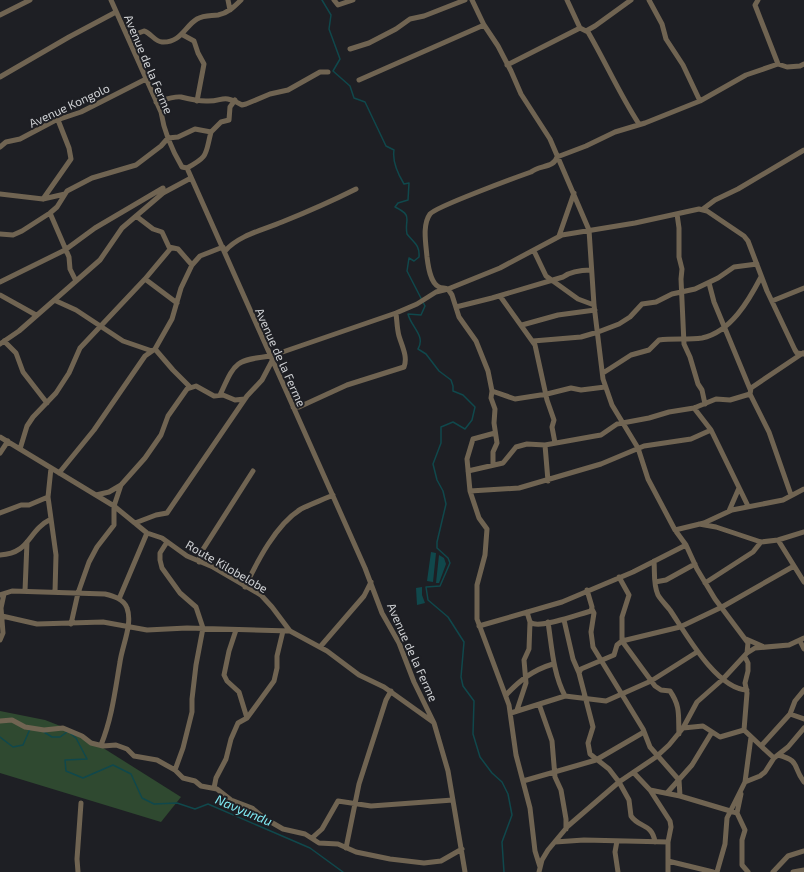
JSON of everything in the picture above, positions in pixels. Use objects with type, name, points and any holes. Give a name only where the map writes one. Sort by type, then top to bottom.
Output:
[{"type":"street","points":[[0,15],[30,0]]},
{"type":"street","name":"Avenue de la Ferme","points":[[111,0],[156,102],[168,138],[182,167],[187,168],[224,249],[271,358],[296,409],[371,582],[382,613],[399,643],[414,682],[434,723],[448,771],[465,872]]},
{"type":"street","points":[[228,0],[230,10]]},
{"type":"street","points":[[128,37],[147,32],[157,40],[164,42],[183,35],[196,19],[209,14],[217,15],[230,10],[241,0]]},
{"type":"street","points":[[334,0],[338,5],[353,0]]},
{"type":"street","points":[[350,48],[369,42],[386,34],[410,19],[424,16],[465,0]]},
{"type":"street","points":[[472,0],[523,97],[543,127],[574,193],[589,230],[591,270],[605,387],[622,423],[638,448],[648,479],[675,530],[686,545],[705,583],[748,643],[746,655],[748,671],[745,683],[747,690],[744,730],[761,746],[776,756],[791,759],[795,763],[804,782]]},
{"type":"street","points":[[567,0],[580,28],[586,31],[616,82],[622,98],[639,124]]},
{"type":"street","points":[[586,31],[631,0]]},
{"type":"street","points":[[649,0],[662,24],[666,39],[683,65],[700,101]]},
{"type":"street","points":[[758,0],[755,5],[778,64]]},
{"type":"street","points":[[0,77],[116,12]]},
{"type":"street","points":[[359,80],[484,25]]},
{"type":"street","points":[[507,65],[580,28]]},
{"type":"street","points":[[183,35],[194,41],[204,64],[197,101]]},
{"type":"street","points":[[493,465],[493,452],[497,443],[492,391],[488,371],[476,342],[459,317],[452,295],[448,289],[440,288],[436,285],[428,267],[425,239],[429,215],[436,210],[462,199],[531,172],[538,167],[549,165],[556,160],[557,157],[586,146],[615,132],[700,101],[746,75],[778,64],[787,67],[800,66],[804,64]]},
{"type":"street","points":[[156,102],[180,97],[197,101],[210,101],[221,98],[235,100],[242,105],[270,94],[288,90],[320,72],[328,72]]},
{"type":"street","name":"Avenue Kongolo","points":[[0,147],[6,142],[20,139],[58,120],[81,112],[146,79]]},
{"type":"street","points":[[187,168],[201,160],[206,154],[211,132],[221,122],[229,120],[230,107],[235,100]]},
{"type":"street","points":[[43,199],[71,159],[69,148],[58,120]]},
{"type":"street","points":[[0,194],[43,199],[65,194],[92,178],[136,165],[161,146],[168,138],[178,137],[195,129],[211,132]]},
{"type":"street","points":[[220,395],[228,376],[238,362],[251,358],[271,358],[396,314],[417,304],[436,292],[448,289],[500,268],[534,251],[558,236],[702,209],[715,200],[738,189],[804,150]]},
{"type":"street","points":[[47,403],[23,372],[16,352],[2,343],[19,332],[36,315],[100,260],[122,228],[163,193],[191,178]]},
{"type":"street","points":[[0,282],[65,250],[95,228],[163,188]]},
{"type":"street","points":[[59,473],[94,430],[145,356],[154,350],[172,319],[181,288],[192,265],[200,256],[224,249],[243,238],[282,223],[356,189]]},
{"type":"street","points":[[558,236],[574,193]]},
{"type":"street","points":[[0,234],[13,235],[50,213],[57,207],[65,194]]},
{"type":"street","points":[[702,209],[746,238],[761,277],[793,346],[797,353],[803,354]]},
{"type":"street","points":[[50,213],[70,261],[70,269],[76,281]]},
{"type":"street","points":[[677,214],[679,228],[679,257],[682,269],[684,338],[686,349],[698,384],[702,390],[705,404]]},
{"type":"street","points":[[136,216],[153,229],[162,232],[171,248]]},
{"type":"street","points":[[171,248],[178,249],[192,265]]},
{"type":"street","points":[[20,449],[27,426],[36,412],[47,403],[68,373],[80,348],[145,279],[171,248]]},
{"type":"street","points":[[534,251],[542,272],[578,299],[595,307]]},
{"type":"street","points":[[533,341],[581,337],[598,332],[619,324],[630,317],[642,304],[656,302],[664,296],[709,283],[734,267],[757,264]]},
{"type":"street","points":[[456,307],[500,296],[582,270],[591,270]]},
{"type":"street","points":[[603,373],[631,355],[649,350],[659,340],[703,338],[725,326],[738,313],[761,277]]},
{"type":"street","points":[[145,279],[177,303]]},
{"type":"street","points":[[709,283],[710,291],[750,392],[769,432],[791,495]]},
{"type":"street","points":[[699,287],[710,291]]},
{"type":"street","points":[[772,300],[804,288]]},
{"type":"street","points":[[0,295],[36,315]]},
{"type":"street","points":[[500,296],[533,341],[544,377],[554,420],[552,427],[555,443]]},
{"type":"street","points":[[54,300],[76,310],[101,325],[123,341],[154,350],[190,387]]},
{"type":"street","points":[[522,325],[595,307]]},
{"type":"street","points":[[296,409],[347,385],[404,367],[406,363],[403,346],[399,336],[396,314]]},
{"type":"street","points":[[468,471],[503,463],[516,447],[527,444],[545,445],[601,434],[617,424],[694,408],[716,399],[730,400],[750,392],[803,354]]},
{"type":"street","points":[[135,523],[156,515],[167,513],[245,399],[262,380],[271,358]]},
{"type":"street","points":[[96,495],[109,492],[121,484],[145,458],[161,435],[168,416],[190,387],[198,386],[211,395],[226,395],[235,400],[245,399]]},
{"type":"street","points":[[492,391],[515,399],[547,394],[570,388],[581,390],[605,387]]},
{"type":"street","points":[[694,408],[711,430],[748,506]]},
{"type":"street","points":[[470,491],[519,488],[548,481],[618,458],[638,448],[662,442],[691,439],[711,430]]},
{"type":"street","points":[[495,433],[473,439],[467,459],[470,491],[479,518],[487,529],[485,555],[477,585],[476,608],[479,626],[506,696],[511,714],[516,755],[530,808],[535,851],[540,870]]},
{"type":"street","name":"Route Kilobelobe","points":[[0,437],[114,506],[148,532],[199,562],[213,567],[261,595],[268,601],[290,631],[320,647],[359,675],[391,691],[434,723]]},
{"type":"street","points":[[0,453],[8,442]]},
{"type":"street","points":[[545,445],[548,481]]},
{"type":"street","points":[[50,468],[48,497],[57,562],[55,592]]},
{"type":"street","points":[[199,562],[200,554],[253,471]]},
{"type":"street","points":[[71,624],[78,593],[89,562],[97,547],[114,525],[114,506],[121,484]]},
{"type":"street","points":[[729,511],[739,488]]},
{"type":"street","points":[[675,530],[699,524],[729,511],[748,506],[769,504],[804,489]]},
{"type":"street","points":[[245,587],[272,540],[291,518],[300,510],[333,495]]},
{"type":"street","points":[[0,513],[21,505],[29,505],[48,497]]},
{"type":"street","points":[[0,555],[22,549],[39,526],[51,519]]},
{"type":"street","points":[[699,524],[716,527],[761,542],[778,540],[804,532]]},
{"type":"street","points":[[119,600],[148,532]]},
{"type":"street","points":[[778,540],[804,582]]},
{"type":"street","points":[[25,591],[28,542]]},
{"type":"street","points":[[167,542],[160,553],[162,568],[180,593],[196,607],[203,628],[194,678],[192,712],[183,748],[175,770]]},
{"type":"street","points":[[705,583],[753,552],[761,542]]},
{"type":"street","points":[[479,626],[562,602],[686,545]]},
{"type":"street","points":[[654,561],[655,582],[659,596],[697,652],[723,679],[737,688],[747,690]]},
{"type":"street","points":[[655,582],[666,580],[695,564]]},
{"type":"street","points":[[579,673],[581,669],[601,659],[614,655],[617,645],[622,641],[680,627],[722,607],[794,566]]},
{"type":"street","points":[[619,577],[630,595],[622,617],[622,641],[651,681],[658,688],[670,691],[678,703],[679,734]]},
{"type":"street","points":[[320,647],[364,596],[371,582]]},
{"type":"street","points":[[587,590],[594,613],[591,632],[593,648],[644,732],[656,757],[679,780],[680,796]]},
{"type":"street","points":[[0,640],[3,633],[1,608],[2,595],[12,591],[105,594],[119,600],[128,608],[129,616],[119,663],[112,713],[101,745]]},
{"type":"street","points":[[530,622],[532,624],[564,620],[592,609]]},
{"type":"street","points":[[517,710],[525,688],[526,678],[524,660],[529,649],[530,622],[527,612]]},
{"type":"street","points":[[2,616],[37,624],[103,622],[147,630],[203,628],[290,631]]},
{"type":"street","points":[[564,620],[573,659],[579,673],[593,727],[588,743],[590,754],[609,769],[619,782],[629,800],[631,816],[638,823],[647,826],[654,834],[655,842]]},
{"type":"street","points":[[548,622],[553,664],[557,682],[565,696]]},
{"type":"street","points":[[236,630],[229,651],[224,675],[227,681],[239,692],[247,718]]},
{"type":"street","points":[[214,788],[216,778],[226,760],[234,731],[238,723],[247,718],[274,681],[277,668],[277,656],[283,631]]},
{"type":"street","points":[[745,638],[763,646]]},
{"type":"street","points":[[540,870],[548,850],[566,829],[619,782],[656,757],[679,734],[697,702],[723,679],[746,655],[755,648],[763,646],[779,647],[802,640],[804,649]]},
{"type":"street","points":[[511,714],[517,710],[565,696],[606,701],[651,681],[697,652]]},
{"type":"street","points":[[506,696],[513,687],[537,669],[553,664]]},
{"type":"street","points":[[761,746],[790,714],[795,701],[804,690]]},
{"type":"street","points":[[346,848],[354,803],[366,759],[386,700],[391,691]]},
{"type":"street","points":[[539,704],[552,741],[556,772],[555,777],[561,790],[566,819],[566,829]]},
{"type":"street","points":[[790,714],[804,719]]},
{"type":"street","points":[[0,722],[12,720],[25,727],[44,730],[63,728],[82,736],[91,744],[116,745],[127,749],[134,756],[156,760],[175,770],[183,778],[195,781],[201,786],[214,788],[231,800],[252,808],[264,818],[284,829],[298,831],[319,843],[338,844],[346,848],[390,858],[424,863],[441,860],[462,849]]},
{"type":"street","points":[[683,728],[703,726],[720,737],[744,730]]},
{"type":"street","points":[[745,782],[760,776],[765,772],[776,756],[788,746],[804,728]]},
{"type":"street","points":[[522,781],[596,760],[644,732]]},
{"type":"street","points":[[667,793],[692,765],[712,732]]},
{"type":"street","points":[[717,872],[725,844],[725,826],[729,811],[745,782],[751,737]]},
{"type":"street","points":[[634,773],[650,790],[670,821],[671,827],[668,842],[668,872]]},
{"type":"street","points":[[650,790],[680,796],[737,813]]},
{"type":"street","points":[[741,790],[737,813],[744,827],[742,840],[742,865],[748,872]]},
{"type":"street","points":[[312,838],[322,829],[338,801],[386,806],[453,800]]},
{"type":"street","points":[[78,872],[76,859],[81,804]]},
{"type":"street","points":[[555,842],[584,840],[668,842]]},
{"type":"street","points":[[617,841],[615,852],[618,872]]},
{"type":"street","points":[[773,872],[788,856],[804,851]]},
{"type":"street","points":[[668,861],[713,872]]},
{"type":"street","points":[[793,872],[804,870]]},
{"type":"green space","points":[[0,711],[45,720],[81,734],[181,797],[161,822],[0,773]]},
{"type":"water","points":[[431,552],[436,553],[433,582],[427,581]]},
{"type":"water","points":[[439,555],[444,558],[446,564],[439,583],[436,583]]},
{"type":"water","points":[[422,587],[422,595],[425,603],[417,605],[416,588]]},
{"type":"waterway","points":[[322,0],[331,15],[329,29],[340,59],[333,71],[350,86],[354,98],[365,102],[386,146],[394,150],[395,163],[404,184],[409,183],[408,200],[398,203],[395,207],[401,210],[406,216],[407,234],[419,250],[419,257],[414,261],[409,258],[407,271],[425,306],[421,315],[408,314],[419,336],[420,344],[418,349],[426,354],[439,371],[451,380],[453,391],[463,395],[475,407],[472,420],[465,429],[453,422],[441,427],[441,443],[433,464],[446,504],[437,542],[437,548],[448,558],[450,563],[440,586],[426,587],[428,600],[448,617],[464,642],[461,677],[463,686],[474,701],[473,734],[480,757],[492,773],[502,782],[508,794],[512,815],[502,842],[504,872]]},
{"type":"waterway","name":"Navyundu","points":[[0,737],[13,747],[23,745],[30,729]]},
{"type":"waterway","name":"Navyundu","points":[[44,732],[52,737],[60,737],[67,732]]},
{"type":"waterway","name":"Navyundu","points":[[71,734],[76,738],[87,759],[65,760],[66,771],[83,778],[113,765],[131,774],[142,798],[154,804],[177,803],[195,809],[208,804],[310,848],[343,872]]}]
